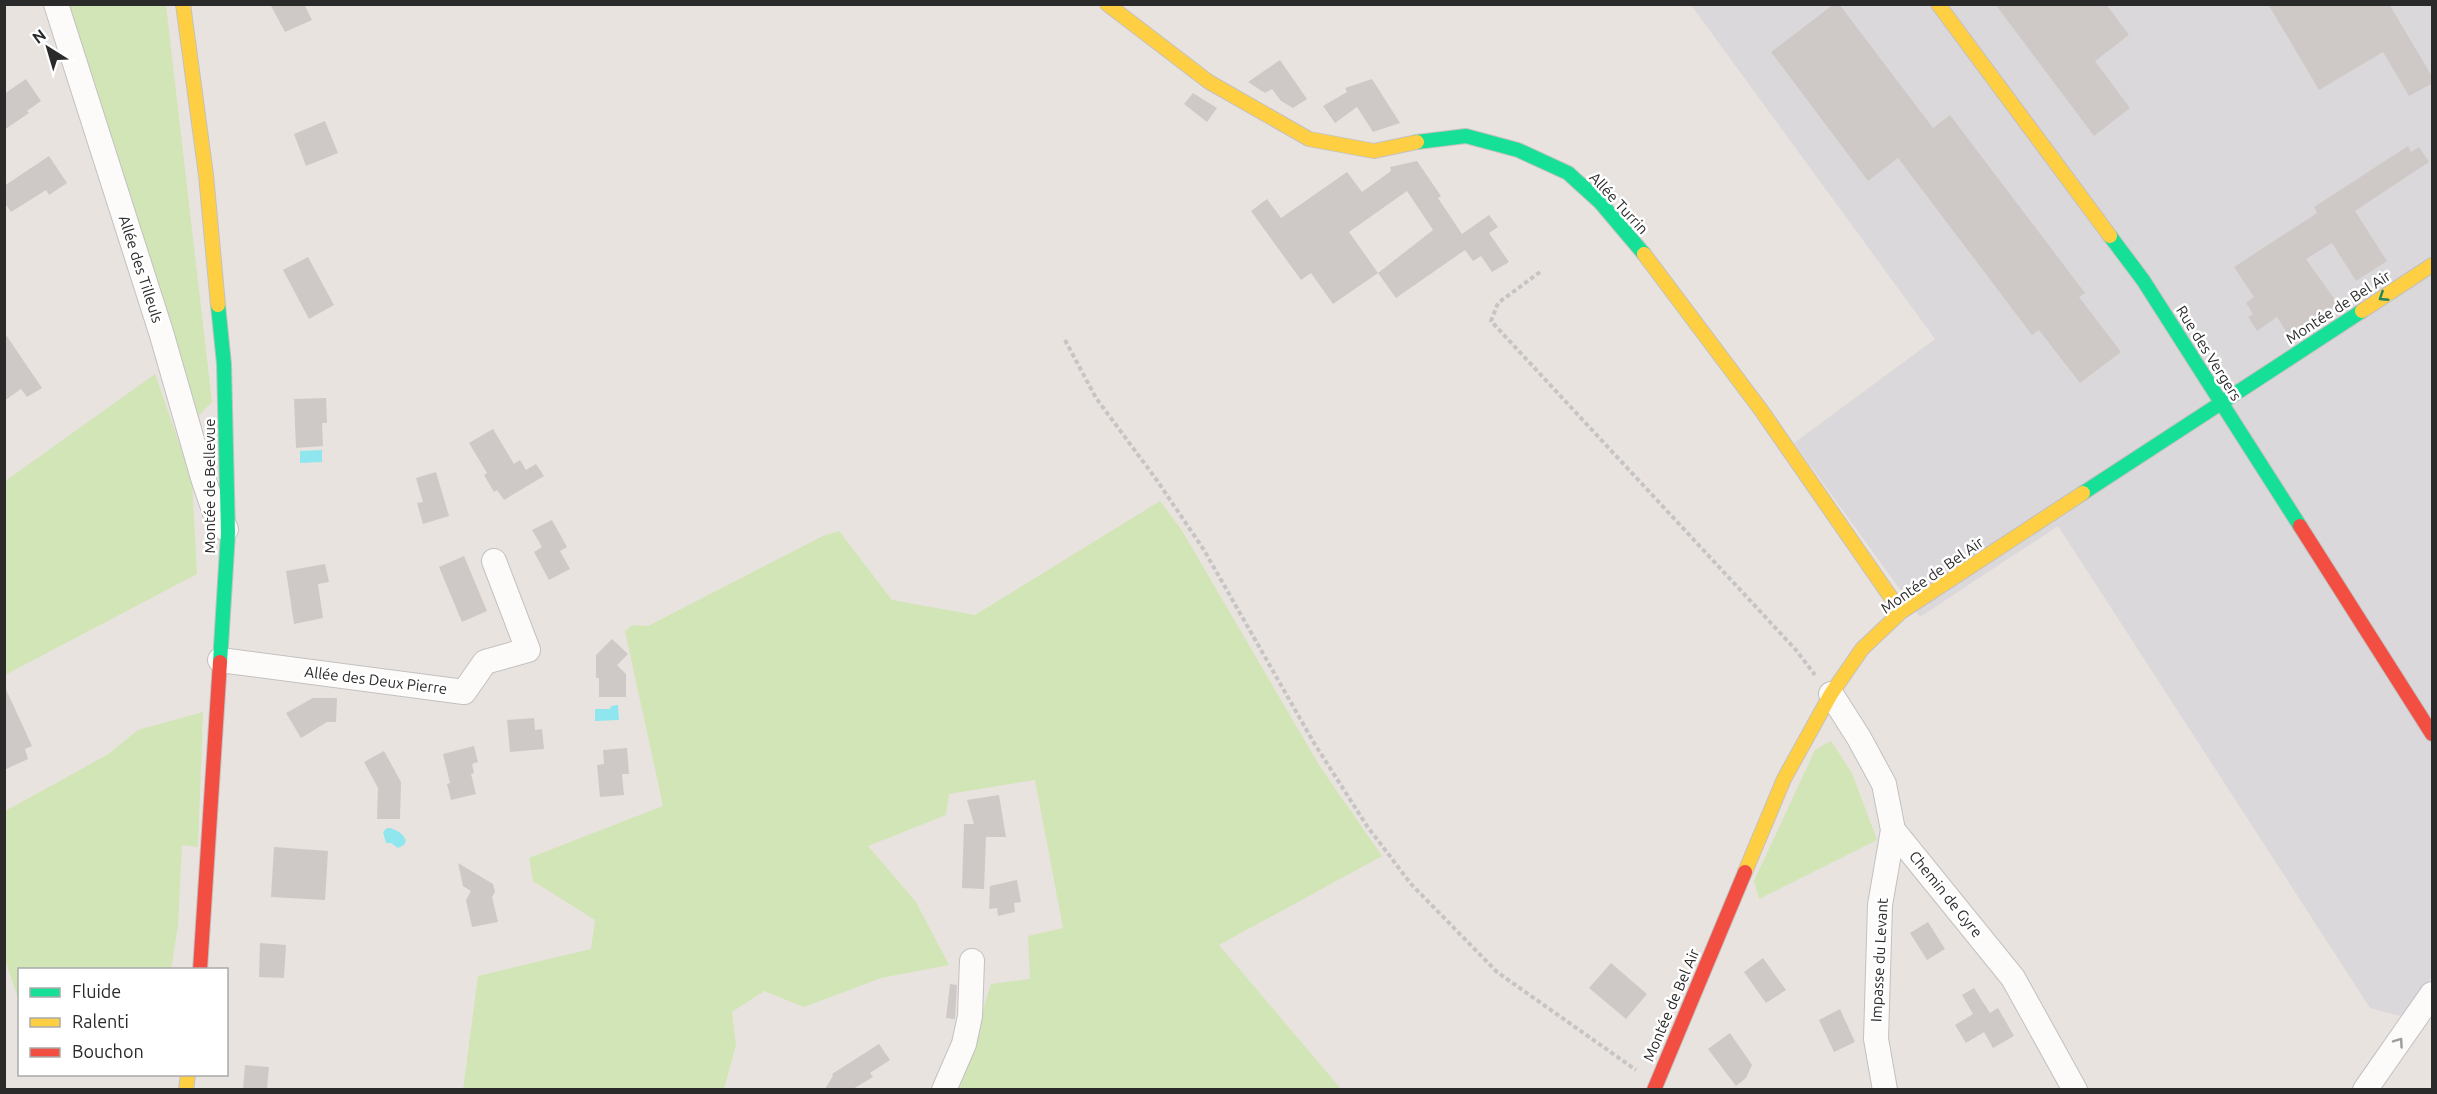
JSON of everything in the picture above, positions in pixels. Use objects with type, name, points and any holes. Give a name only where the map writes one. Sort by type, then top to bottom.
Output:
[{"type":"street","name":"Allée des Tilleuls","points":[[56,4],[161,332],[203,478],[215,513],[228,533]]},
{"type":"street","name":"Montée de Bellevue","points":[[183,4],[206,175],[224,364],[228,533],[200,968]]},
{"type":"street","name":"Allée Turrin","points":[[1107,4],[1209,82],[1310,139],[1374,151],[1434,139],[1466,136],[1518,150],[1568,173],[1600,202],[1635,242],[1761,410],[1901,612]]},
{"type":"street","name":"Rue des Vergers","points":[[1938,4],[2143,280],[2433,734]]},
{"type":"street","name":"Montée de Bel Air","points":[[1655,1087],[1784,779],[1831,694],[1862,649],[1901,612],[2433,265]]},
{"type":"street","name":"Allée des Deux Pierre","points":[[220,660],[464,692],[485,662],[528,650],[494,561]]},
{"type":"street","name":"Chemin de Gyre","points":[[1831,694],[1884,784],[1893,830],[2013,978],[2075,1089]]},
{"type":"street","name":"Impasse du Levant","points":[[1885,1089],[1876,1028],[1880,905],[1893,830]]},
{"type":"street","points":[[944,1089],[964,1044],[970,1016],[972,961]]},
{"type":"street","points":[[2365,1089],[2433,994]]},
{"type":"path","points":[[1540,272],[1498,303],[1491,321],[1796,650],[1831,694]]},
{"type":"path","points":[[1065,340],[1096,398],[1156,479],[1204,550],[1332,771],[1367,826],[1411,885],[1497,972],[1655,1087]]},
{"type":"shaded area","points":[[1691,5],[2432,5],[2432,976],[2404,1017],[2370,1008],[2058,526],[1920,617],[1794,443],[1935,339]]},
{"type":"green space","points":[[70,4],[166,5],[212,402],[198,416],[66,6]]},
{"type":"green space","points":[[155,374],[192,480],[197,574],[5,675],[4,482]]},
{"type":"green space","points":[[1160,501],[1181,529],[1319,765],[1382,856],[1219,945],[1341,1089],[958,1089],[991,984],[1030,979],[1028,936],[1063,928],[1035,780],[949,794],[946,815],[868,846],[916,902],[949,965],[881,978],[804,1007],[764,991],[732,1012],[736,1045],[724,1089],[463,1090],[478,976],[591,949],[595,920],[533,881],[529,858],[663,806],[625,631],[633,625],[648,626],[823,536],[839,531],[892,600],[975,615]]},
{"type":"green space","points":[[203,712],[198,847],[182,845],[178,926],[171,968],[18,968],[18,998],[5,960],[5,811],[107,755],[138,730]]},
{"type":"green space","points":[[1831,741],[1852,773],[1877,840],[1759,899],[1754,881],[1815,750]]},
{"type":"water","points":[[322,450],[322,462],[300,463],[300,451]]},
{"type":"water","points":[[618,705],[619,720],[595,721],[595,709],[610,709],[611,706]]},
{"type":"water","points":[[387,828],[405,838],[404,845],[398,848],[391,843],[386,843],[383,832]]},
{"type":"building","points":[[270,4],[304,4],[312,20],[285,32]]},
{"type":"building","points":[[1834,4],[1839,4],[1933,128],[1950,115],[2085,293],[2079,297],[2121,352],[2080,383],[2039,330],[2032,335],[1898,158],[1868,181],[1771,52]]},
{"type":"building","points":[[1995,4],[2106,4],[2129,35],[2095,61],[2130,108],[2094,136]]},
{"type":"building","points":[[2268,4],[2389,4],[2433,78],[2433,83],[2409,96],[2383,52],[2319,90]]},
{"type":"building","points":[[1280,60],[1307,99],[1293,108],[1281,101],[1272,89],[1265,93],[1248,82]]},
{"type":"building","points":[[26,79],[41,101],[27,111],[29,113],[4,130],[4,94]]},
{"type":"building","points":[[1372,79],[1400,123],[1373,132],[1357,107],[1335,123],[1323,106],[1347,92],[1345,88]]},
{"type":"building","points":[[1193,93],[1217,108],[1207,122],[1184,104]]},
{"type":"building","points":[[325,121],[338,153],[306,166],[294,134]]},
{"type":"building","points":[[2408,146],[2411,152],[2419,147],[2429,162],[2355,211],[2387,261],[2356,281],[2332,243],[2306,259],[2338,304],[2289,336],[2277,317],[2257,331],[2248,317],[2253,314],[2246,303],[2254,297],[2234,267],[2317,213],[2314,207]]},
{"type":"building","points":[[49,156],[67,183],[49,195],[46,190],[11,212],[4,202],[4,186]]},
{"type":"building","points":[[1417,161],[1441,196],[1438,198],[1462,234],[1489,215],[1498,227],[1489,233],[1509,262],[1492,272],[1481,256],[1473,261],[1465,250],[1396,298],[1378,273],[1333,304],[1311,273],[1301,280],[1251,211],[1267,199],[1281,218],[1347,172],[1362,192],[1391,171],[1390,167]],"holes":[[[1407,191],[1433,230],[1378,273],[1349,232]]]},
{"type":"building","points":[[308,257],[334,305],[309,319],[283,270]]},
{"type":"building","points":[[4,332],[42,388],[27,397],[21,389],[4,401]]},
{"type":"building","points":[[326,398],[327,423],[322,423],[323,446],[296,448],[294,399]]},
{"type":"building","points":[[493,429],[514,464],[520,460],[526,470],[536,464],[544,476],[504,500],[497,490],[494,492],[484,475],[487,473],[469,443]]},
{"type":"building","points":[[436,472],[449,516],[423,524],[417,503],[423,502],[416,478]]},
{"type":"building","points":[[552,520],[567,547],[560,551],[570,569],[549,580],[534,552],[542,547],[532,530]]},
{"type":"building","points":[[464,556],[487,611],[462,622],[439,567]]},
{"type":"building","points":[[325,564],[329,582],[318,584],[323,618],[294,624],[286,571]]},
{"type":"building","points":[[612,639],[628,654],[617,665],[626,674],[626,697],[599,697],[596,655]]},
{"type":"building","points":[[4,685],[32,746],[25,749],[28,759],[4,770]]},
{"type":"building","points":[[313,698],[337,698],[336,722],[327,722],[301,738],[286,713]]},
{"type":"building","points":[[534,718],[535,730],[542,729],[544,749],[510,752],[507,720]]},
{"type":"building","points":[[474,746],[478,762],[472,764],[474,773],[471,774],[476,794],[451,800],[447,784],[450,783],[443,754]]},
{"type":"building","points":[[627,748],[629,774],[622,774],[624,795],[600,797],[597,765],[604,764],[603,750]]},
{"type":"building","points":[[384,751],[401,782],[400,819],[377,819],[378,788],[364,762]]},
{"type":"building","points":[[999,795],[1006,837],[986,837],[984,889],[962,888],[964,824],[974,824],[967,800]]},
{"type":"building","points":[[274,847],[328,851],[325,900],[271,897]]},
{"type":"building","points":[[458,863],[493,884],[495,892],[492,897],[498,922],[472,927],[466,900],[471,891],[463,886]]},
{"type":"building","points":[[1017,880],[1021,902],[1014,903],[1015,912],[998,916],[997,908],[989,909],[990,886]]},
{"type":"building","points":[[1928,922],[1945,949],[1927,960],[1910,933]]},
{"type":"building","points":[[260,943],[286,945],[284,978],[259,977]]},
{"type":"building","points":[[1763,958],[1786,990],[1766,1003],[1744,972]]},
{"type":"building","points":[[1611,963],[1647,994],[1626,1019],[1589,988]]},
{"type":"building","points":[[950,984],[957,985],[955,1019],[946,1018]]},
{"type":"building","points":[[1974,988],[1990,1013],[1998,1008],[2014,1036],[1993,1048],[1984,1032],[1966,1043],[1955,1025],[1973,1014],[1962,995]]},
{"type":"building","points":[[1840,1009],[1855,1042],[1834,1052],[1819,1020]]},
{"type":"building","points":[[1730,1033],[1752,1065],[1746,1078],[1736,1086],[1708,1049]]},
{"type":"building","points":[[879,1044],[890,1060],[870,1073],[873,1077],[853,1089],[825,1089],[832,1074]]},
{"type":"building","points":[[245,1065],[269,1067],[267,1089],[243,1089]]},
{"type":"traffic: fast","points":[[1417,142],[1466,136],[1518,150],[1568,173],[1600,202],[1644,254]]},
{"type":"traffic: fast","points":[[2110,236],[2143,280],[2300,526]]},
{"type":"traffic: fast","points":[[218,305],[224,364],[228,533],[220,662]]},
{"type":"traffic: fast","points":[[2083,493],[2362,311]]},
{"type":"traffic: slow","points":[[183,4],[206,175],[218,305]]},
{"type":"traffic: slow","points":[[1107,4],[1209,82],[1309,139],[1374,151],[1417,142]]},
{"type":"traffic: slow","points":[[1938,4],[2110,236]]},
{"type":"traffic: slow","points":[[1644,254],[1761,410],[1901,612]]},
{"type":"traffic: slow","points":[[2362,311],[2432,265]]},
{"type":"traffic: slow","points":[[1745,872],[1784,779],[1831,694],[1862,649],[1901,612],[2083,493]]},
{"type":"traffic: slow","points":[[186,1090],[188,1076]]},
{"type":"traffic: jam","points":[[2300,526],[2432,734]]},
{"type":"traffic: jam","points":[[200,968],[220,662]]},
{"type":"traffic: jam","points":[[1654,1090],[1745,872]]}]
